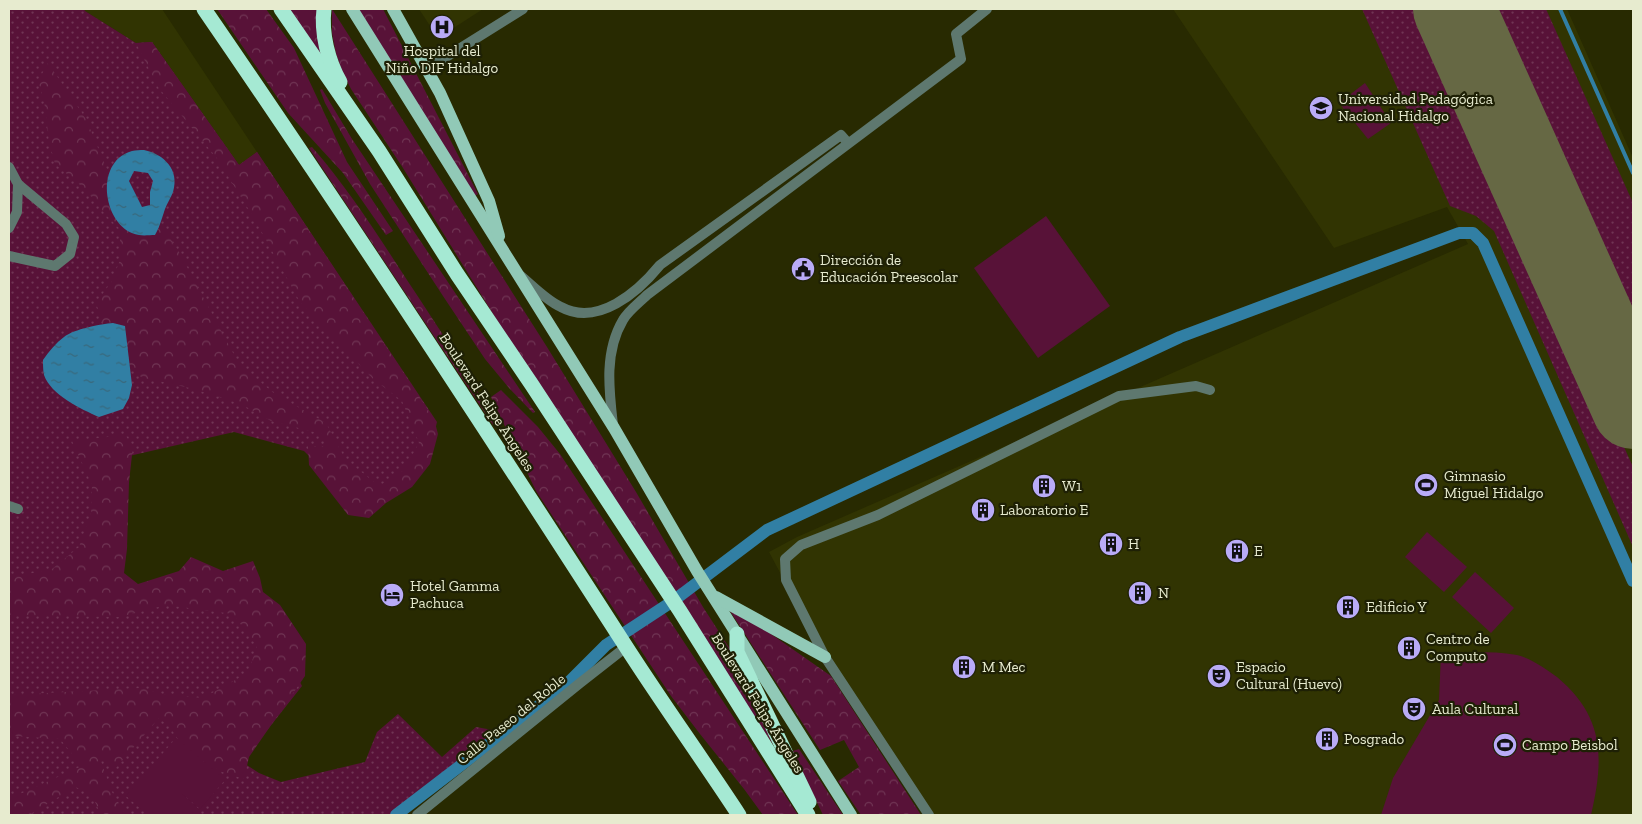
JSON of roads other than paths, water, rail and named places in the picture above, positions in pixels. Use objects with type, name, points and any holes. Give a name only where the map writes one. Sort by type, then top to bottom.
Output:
[{"type":"highway","name":"Boulevard Felipe Ángeles","points":[[204,9],[293,138],[621,639],[739,815]]},
{"type":"highway","name":"Boulevard Felipe Ángeles","points":[[281,9],[379,151],[457,274],[680,611],[808,815]]},
{"type":"highway","points":[[324,9],[326,47],[334,72],[371,130],[379,151]]},
{"type":"highway","points":[[737,634],[737,652],[815,815]]},
{"type":"main road","points":[[352,9],[505,253]]},
{"type":"main road","points":[[393,9],[440,93],[489,201],[505,253]]},
{"type":"main road","name":"Boulevard Felipe Ángeles","points":[[505,253],[614,428],[697,571],[851,815]]},
{"type":"main road","points":[[713,595],[825,657]]},
{"type":"street","points":[[427,69],[523,9]]},
{"type":"street","points":[[516,272],[561,307],[582,314],[608,307],[623,300],[637,291],[660,265],[962,59],[956,34],[987,9]]},
{"type":"street","points":[[614,428],[609,388],[611,348],[623,320],[647,295],[844,139]]},
{"type":"street","points":[[9,167],[18,184],[66,224],[74,237],[70,254],[55,266],[9,256]]},
{"type":"street","points":[[9,228],[17,212],[18,184]]},
{"type":"street","points":[[929,815],[825,657],[786,580],[784,559],[801,544],[878,516],[1119,396],[1196,386],[1210,390]]},
{"type":"street","name":"Calle Paseo del Roble","points":[[417,815],[572,689],[621,639]]},
{"type":"water","points":[[142,150],[151,152],[164,159],[169,164],[174,177],[173,192],[155,235],[139,235],[127,230],[118,221],[111,209],[107,195],[107,181],[111,168],[119,158],[132,151]],"holes":[[[134,171],[148,173],[153,181],[150,192],[150,205],[142,207],[129,181]]]},
{"type":"water","points":[[113,323],[125,326],[132,385],[129,398],[123,409],[99,417],[67,400],[53,389],[44,375],[43,360],[50,350],[68,334],[88,327]]},
{"type":"waterway","points":[[1560,9],[1633,173]]},
{"type":"waterway","points":[[396,815],[567,684],[606,645],[673,601],[767,530],[1180,337],[1459,233],[1473,233],[1483,243],[1633,581]]},
{"type":"place","name":"Hospital del Niño DIF Hidalgo","points":[[442,27]]},
{"type":"place","name":"Universidad Pedagógica Nacional Hidalgo","points":[[1321,108]]},
{"type":"place","name":"Dirección de Educación Preescolar","points":[[803,269]]},
{"type":"place","name":"Gimnasio Miguel Hidalgo","points":[[1426,485]]},
{"type":"place","name":"W1","points":[[1044,486]]},
{"type":"place","name":"Laboratorio E","points":[[983,510]]},
{"type":"place","name":"H","points":[[1111,544]]},
{"type":"place","name":"E","points":[[1237,551]]},
{"type":"place","name":"N","points":[[1140,593]]},
{"type":"place","name":"Hotel Gamma Pachuca","points":[[392,595]]},
{"type":"place","name":"Edificio Y","points":[[1348,607]]},
{"type":"place","name":"Centro de Computo","points":[[1409,648]]},
{"type":"place","name":"M Mec","points":[[964,667]]},
{"type":"place","name":"Espacio Cultural (Huevo)","points":[[1219,676]]},
{"type":"place","name":"Aula Cultural","points":[[1414,709]]},
{"type":"place","name":"Posgrado","points":[[1327,739]]},
{"type":"place","name":"Campo Beisbol","points":[[1505,745]]}]
